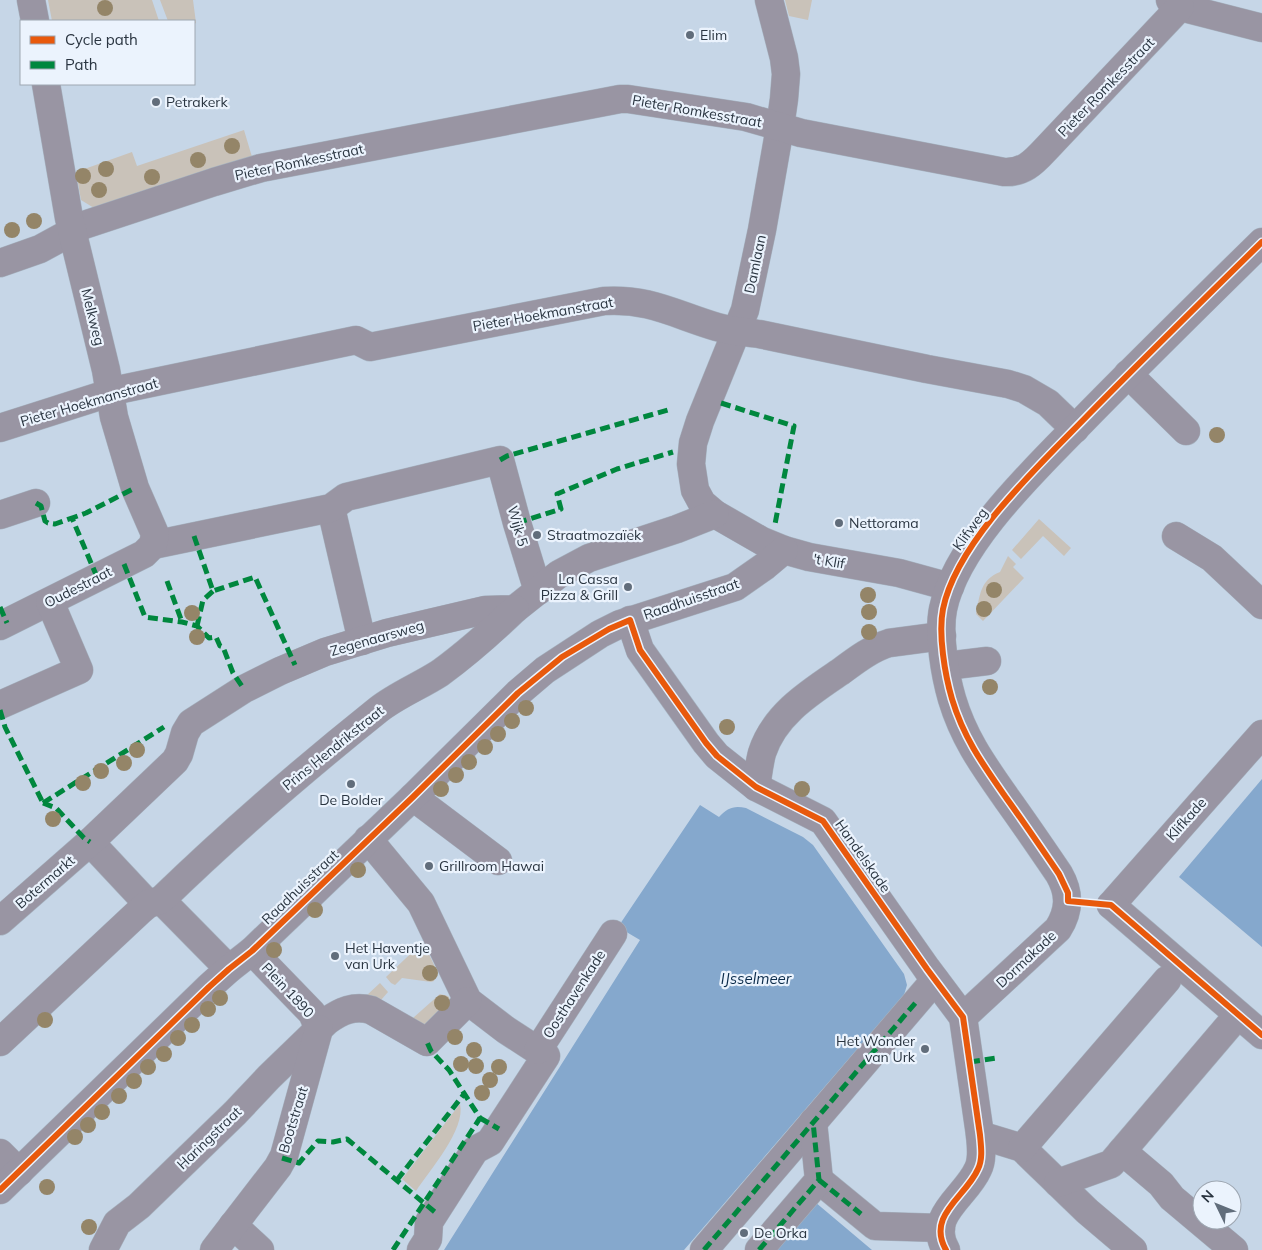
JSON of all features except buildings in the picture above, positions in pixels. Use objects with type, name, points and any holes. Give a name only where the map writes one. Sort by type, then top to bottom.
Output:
[{"type":"street","points":[[31,0],[35,20]]},
{"type":"street","name":"Damlaan","points":[[715,514],[702,503],[695,490],[691,452],[700,421],[745,310],[780,127],[786,74],[784,58],[769,0]]},
{"type":"street","name":"Pieter Romkesstraat","points":[[0,263],[40,249],[84,225],[261,168],[603,101],[628,99],[647,101],[746,117],[801,133],[995,170],[1018,171],[1031,164],[1045,150],[1175,3],[1262,28]]},
{"type":"street","name":"Melkweg","points":[[46,85],[72,231],[106,370],[114,417],[131,475],[155,534],[153,544]]},
{"type":"street","name":"Klifweg","points":[[1068,901],[1068,893],[1059,874],[973,750],[960,724],[952,698],[946,666],[942,636],[943,610],[950,587],[966,554],[985,527],[1024,482],[1128,374],[1262,242]]},
{"type":"street","name":"Pieter Hoekmanstraat","points":[[0,428],[109,393],[356,340],[370,347],[604,301],[630,300],[736,332],[759,334],[1008,384],[1024,389],[1048,403],[1075,429]]},
{"type":"street","points":[[1128,374],[1186,431]]},
{"type":"street","name":"Wijk 5","points":[[331,508],[346,498],[500,460],[538,592]]},
{"type":"street","points":[[0,515],[36,504]]},
{"type":"street","points":[[153,544],[331,508],[362,641]]},
{"type":"street","points":[[515,609],[559,574],[589,558],[670,532],[715,514]]},
{"type":"street","name":"'t Klif","points":[[715,514],[762,541],[784,550],[809,557],[906,574],[950,587]]},
{"type":"street","points":[[1176,536],[1212,558],[1262,605]]},
{"type":"street","name":"Oudestraat","points":[[0,626],[144,554],[153,544]]},
{"type":"street","name":"Raadhuisstraat","points":[[9,1181],[229,969],[252,951],[413,797],[506,704],[545,670],[600,634],[630,620],[735,587],[784,550]]},
{"type":"street","points":[[0,704],[79,670],[50,602]]},
{"type":"street","name":"Zegenaarsweg","points":[[90,842],[175,761],[179,754],[174,730],[194,721],[259,682],[303,661],[362,641],[485,610],[515,609]]},
{"type":"street","name":"Prins Hendrikstraat","points":[[0,1042],[154,902],[317,759],[391,700],[439,673],[494,629],[515,609]]},
{"type":"street","name":"Handelskade","points":[[630,620],[640,650],[716,756],[756,787],[823,821],[963,1017]]},
{"type":"street","points":[[756,787],[762,755],[769,738],[783,716],[801,699],[881,645],[888,642],[942,636]]},
{"type":"street","points":[[946,666],[987,661]]},
{"type":"street","name":"Klifkade","points":[[1111,905],[1262,734]]},
{"type":"street","points":[[413,797],[498,861]]},
{"type":"street","points":[[368,839],[421,903],[468,1001],[506,1030],[538,1050]]},
{"type":"street","points":[[90,842],[229,969]]},
{"type":"street","name":"Botermarkt","points":[[1,918],[90,842]]},
{"type":"street","points":[[1068,901],[1111,905],[1262,1035]]},
{"type":"street","name":"Dormakade","points":[[963,1017],[1058,929],[1065,916],[1068,901]]},
{"type":"street","name":"Oosthavenkade","points":[[421,1250],[428,1239],[430,1222],[475,1150],[490,1142],[546,1056],[538,1050],[614,934]]},
{"type":"street","name":"Plein 1890","points":[[252,951],[312,1014],[319,1029],[338,1014],[362,1007],[371,1010],[427,1042],[468,1001]]},
{"type":"street","points":[[704,1250],[935,980]]},
{"type":"street","points":[[1022,1148],[1167,980]]},
{"type":"street","points":[[1058,1183],[1111,1164],[1238,1015]]},
{"type":"street","points":[[813,1122],[820,1180],[876,1226],[943,1239],[945,1214],[974,1178],[978,1170],[981,1154],[963,1017]]},
{"type":"street","name":"Bootstraat","points":[[214,1250],[284,1156],[319,1029]]},
{"type":"street","name":"Haringstraat","points":[[103,1250],[117,1223],[139,1206],[319,1029]]},
{"type":"street","points":[[980,1135],[1022,1148],[1087,1211],[1133,1250]]},
{"type":"street","points":[[1122,1151],[1161,1184],[1172,1198],[1234,1250]]},
{"type":"street","points":[[0,1153],[9,1181]]},
{"type":"street","points":[[758,1250],[820,1180]]},
{"type":"street","points":[[233,1225],[260,1250]]},
{"type":"shaded area","points":[[48,0],[152,0],[159,20],[52,20]]},
{"type":"shaded area","points":[[160,0],[193,0],[196,23],[195,20],[168,20]]},
{"type":"shaded area","points":[[785,0],[812,0],[808,20],[789,16]]},
{"type":"shaded area","points":[[244,130],[252,157],[94,208],[81,200],[76,172],[132,152],[137,166]]},
{"type":"shaded area","points":[[1039,519],[1071,548],[1064,556],[1043,536],[1021,559],[1012,550]]},
{"type":"shaded area","points":[[1008,556],[1016,564],[1013,567],[1024,578],[983,621],[976,614],[982,589],[988,579],[1000,572]]},
{"type":"shaded area","points":[[423,942],[437,971],[434,981],[402,978],[395,985],[391,983],[386,977]]},
{"type":"shaded area","points":[[380,983],[388,992],[381,1000],[413,1018],[440,994],[448,996],[451,1001],[425,1029],[366,996]]},
{"type":"shaded area","points":[[460,1104],[458,1125],[446,1149],[416,1191],[402,1179]]},
{"type":"water","points":[[1262,779],[1262,947],[1179,877]]},
{"type":"water","name":"IJsselmeer","points":[[700,805],[719,817],[731,808],[746,808],[803,837],[813,845],[904,974],[907,985],[904,995],[684,1250],[444,1250],[640,940],[618,927]]},
{"type":"water","points":[[815,1202],[872,1250],[774,1250]]},
{"type":"marked path","points":[[721,403],[794,426],[775,524]]},
{"type":"marked path","points":[[500,460],[507,456],[668,410]]},
{"type":"marked path","points":[[517,523],[561,509],[557,494],[617,469],[673,452]]},
{"type":"marked path","points":[[97,577],[72,518],[86,513],[135,488]]},
{"type":"marked path","points":[[36,503],[41,506],[45,521],[48,523],[55,524],[72,518]]},
{"type":"marked path","points":[[194,536],[213,591],[255,577],[295,665]]},
{"type":"marked path","points":[[124,564],[145,617],[197,626],[209,638],[216,637],[220,646],[223,647],[233,673],[244,689]]},
{"type":"marked path","points":[[167,581],[182,622]]},
{"type":"marked path","points":[[197,626],[203,600],[213,591]]},
{"type":"marked path","points":[[0,607],[7,623]]},
{"type":"marked path","points":[[0,710],[5,727],[43,803]]},
{"type":"marked path","points":[[43,803],[164,727]]},
{"type":"marked path","points":[[43,803],[56,808],[90,842]]},
{"type":"marked path","points":[[704,1250],[917,1001]]},
{"type":"marked path","points":[[393,1250],[480,1118],[449,1070],[431,1051],[427,1042]]},
{"type":"marked path","points":[[970,1062],[996,1058]]},
{"type":"marked path","points":[[397,1180],[464,1094]]},
{"type":"marked path","points":[[480,1118],[499,1129]]},
{"type":"marked path","points":[[759,1250],[819,1180],[813,1122]]},
{"type":"marked path","points":[[282,1158],[299,1163],[318,1141],[333,1142],[347,1139],[436,1213]]},
{"type":"marked path","points":[[819,1180],[861,1214]]},
{"type":"cycle path","points":[[1262,242],[1091,412],[1004,503],[965,556],[951,583],[943,609],[941,630],[947,678],[962,727],[983,763],[1059,874],[1068,893],[1068,901],[1111,905],[1262,1035]]},
{"type":"cycle path","points":[[0,1190],[209,987],[252,951],[413,797],[518,693],[562,657],[609,629],[630,620],[640,650],[706,743],[717,756],[756,787],[823,821],[963,1017],[980,1135],[981,1157],[980,1165],[972,1179],[944,1216],[941,1238],[946,1250]]},
{"type":"place","name":"Elim","points":[[690,35]]},
{"type":"place","name":"Petrakerk","points":[[156,102]]},
{"type":"place","name":"Nettorama","points":[[839,523]]},
{"type":"place","name":"Straatmozaïek","points":[[537,535]]},
{"type":"place","name":"La Cassa Pizza & Grill","points":[[628,587]]},
{"type":"place","name":"De Bolder","points":[[351,784]]},
{"type":"place","name":"Grillroom Hawai","points":[[429,866]]},
{"type":"place","name":"Het Haventje van Urk","points":[[335,956]]},
{"type":"place","name":"Het Wonder van Urk","points":[[925,1049]]},
{"type":"place","name":"De Orka","points":[[744,1233]]}]
